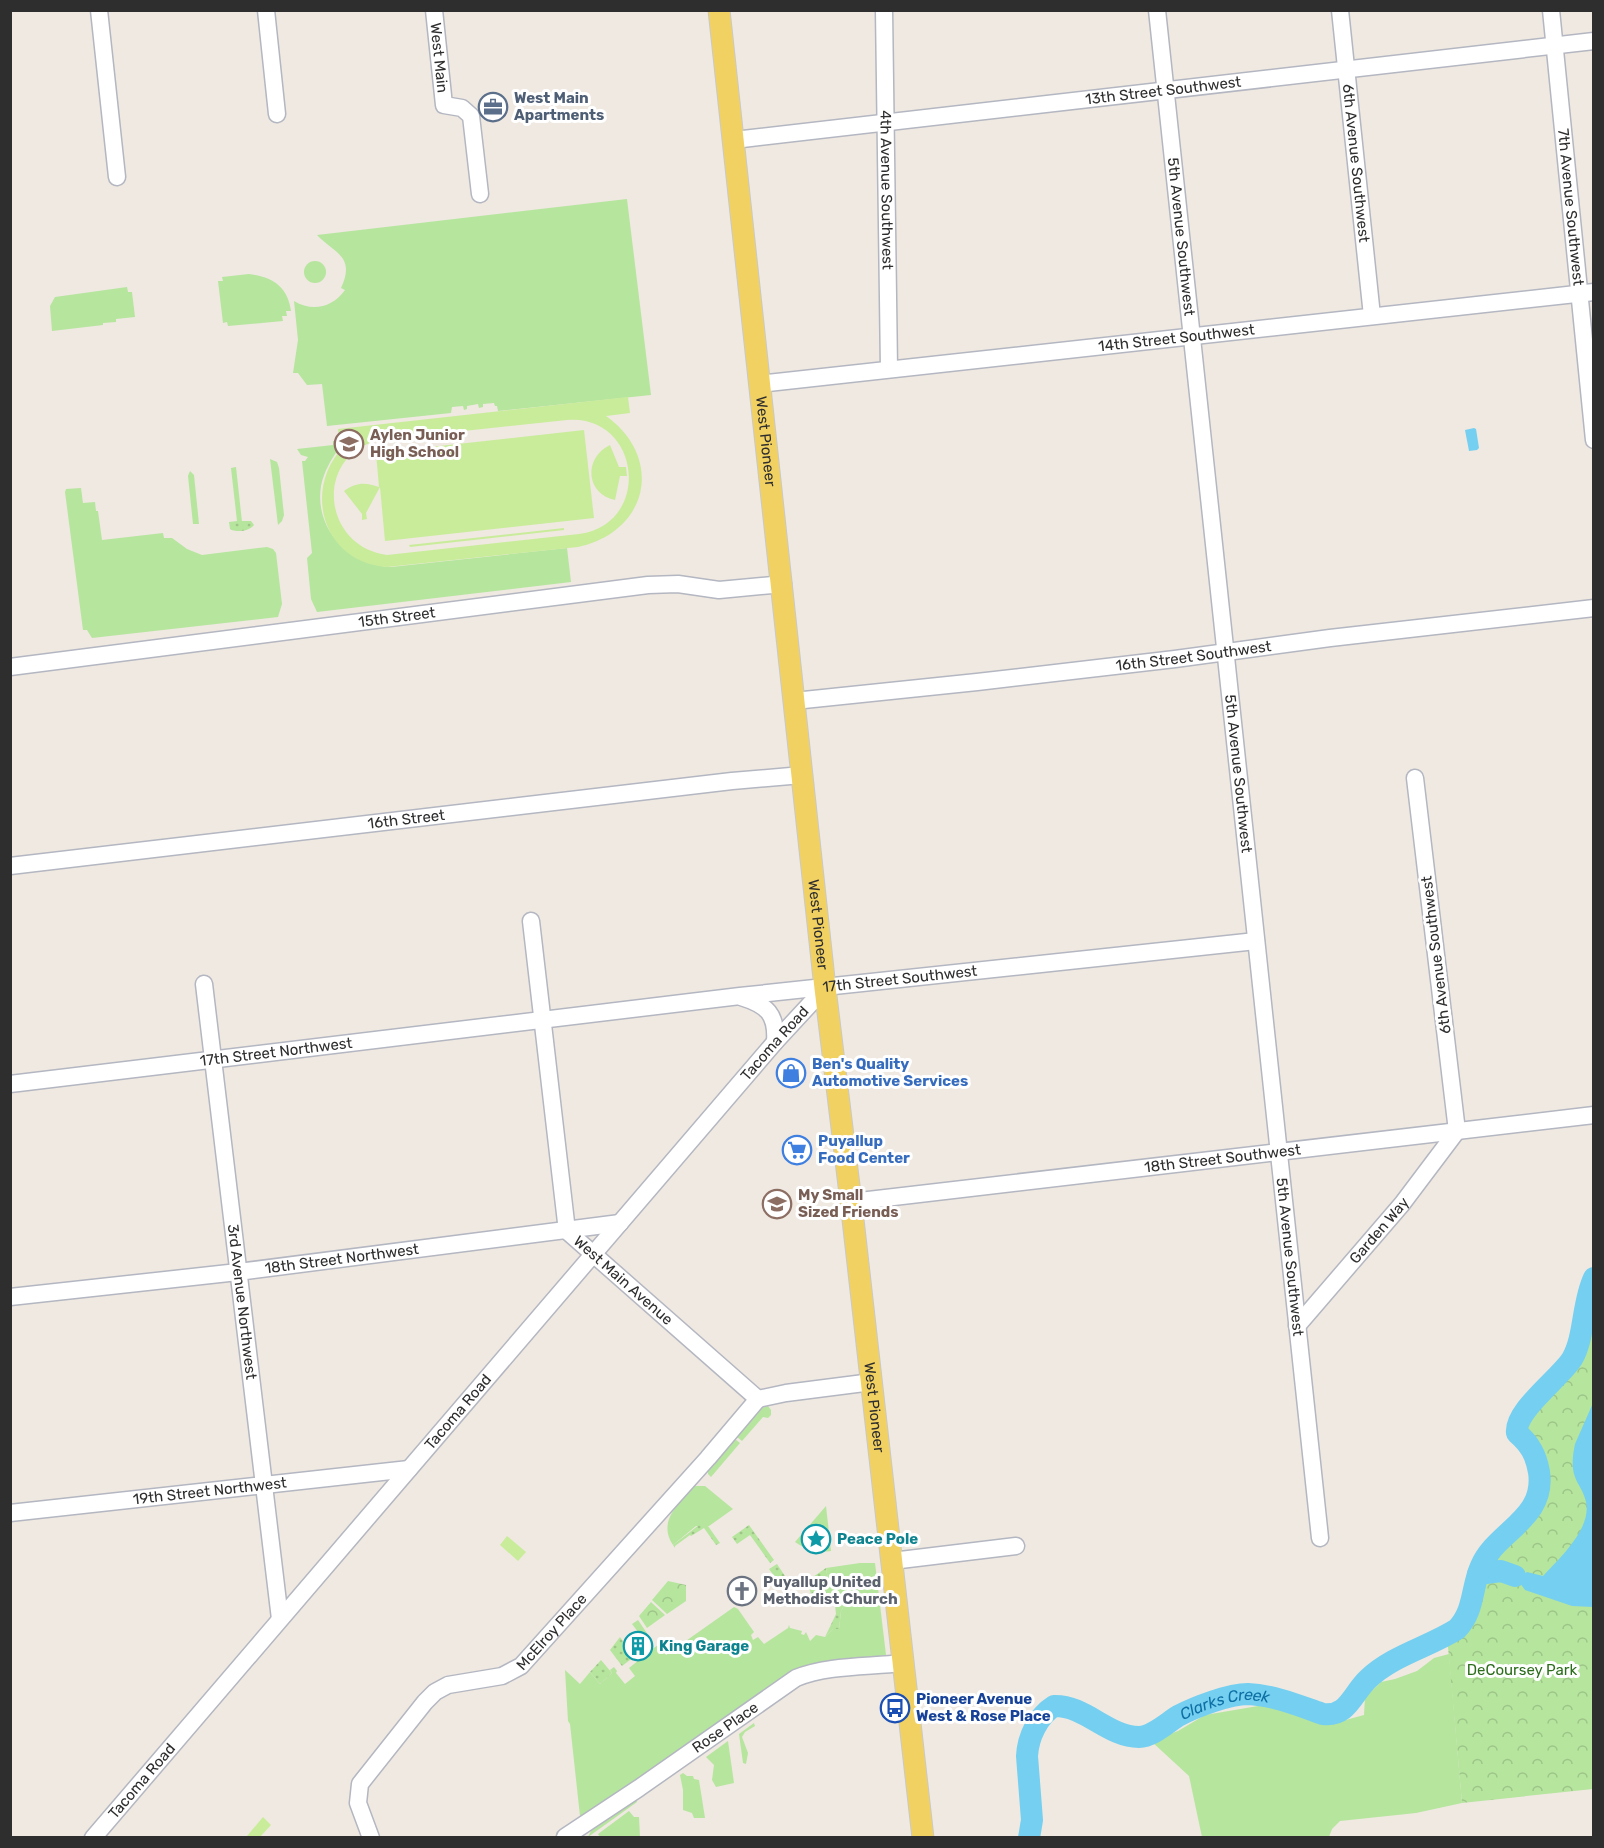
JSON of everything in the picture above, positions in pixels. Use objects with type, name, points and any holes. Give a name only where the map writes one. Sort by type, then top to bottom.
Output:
[{"type":"main road","name":"West Pioneer","points":[[719,10],[825,987],[852,1202],[923,1838]]},
{"type":"street","points":[[99,10],[117,177]]},
{"type":"street","points":[[267,10],[277,114]]},
{"type":"street","name":"West Main","points":[[434,10],[444,105],[462,108],[471,116],[480,194]]},
{"type":"street","name":"4th Avenue Southwest","points":[[884,10],[889,369]]},
{"type":"street","name":"5th Avenue Southwest","points":[[1157,10],[1320,1538]]},
{"type":"street","name":"6th Avenue Southwest","points":[[1340,10],[1372,316]]},
{"type":"street","name":"7th Avenue Southwest","points":[[1551,10],[1586,292],[1593,440]]},
{"type":"street","name":"13th Street Southwest","points":[[734,140],[1593,41]]},
{"type":"street","name":"14th Street Southwest","points":[[759,384],[1586,292]]},
{"type":"street","name":"15th Street","points":[[10,667],[659,584],[683,584],[719,590],[783,584]]},
{"type":"street","name":"16th Street Southwest","points":[[794,701],[913,690],[1593,608]]},
{"type":"street","name":"16th Street","points":[[10,866],[732,781],[802,775]]},
{"type":"street","name":"6th Avenue Southwest","points":[[1415,778],[1457,1131]]},
{"type":"street","name":"West Main Avenue","points":[[531,921],[567,1231],[758,1399]]},
{"type":"street","name":"17th Street Southwest","points":[[543,1021],[740,996],[1256,941]]},
{"type":"street","name":"3rd Avenue Northwest","points":[[204,984],[262,1485],[280,1619]]},
{"type":"street","name":"Tacoma Road","points":[[93,1838],[775,1042],[825,987]]},
{"type":"street","points":[[740,996],[759,1003],[769,1012],[775,1024],[775,1042]]},
{"type":"street","name":"17th Street Northwest","points":[[10,1084],[543,1021]]},
{"type":"street","name":"18th Street Southwest","points":[[852,1202],[1593,1115]]},
{"type":"street","name":"Garden Way","points":[[1297,1326],[1402,1204],[1457,1131]]},
{"type":"street","name":"18th Street Northwest","points":[[10,1298],[238,1272],[620,1223]]},
{"type":"street","points":[[758,1399],[786,1393],[872,1382]]},
{"type":"street","name":"McElroy Place","points":[[371,1838],[358,1803],[360,1784],[424,1702],[435,1692],[448,1685],[502,1676],[520,1666],[758,1399]]},
{"type":"street","name":"19th Street Northwest","points":[[10,1513],[409,1469]]},
{"type":"street","points":[[892,1561],[1016,1546]]},
{"type":"street","name":"Rose Place","points":[[565,1838],[796,1678],[827,1670],[902,1663]]},
{"type":"green space","points":[[627,199],[651,395],[498,411],[494,403],[483,404],[483,407],[479,408],[478,404],[467,406],[464,410],[463,406],[452,407],[451,413],[327,426],[322,384],[307,385],[298,373],[293,373],[298,340],[294,301],[308,306],[321,306],[334,301],[345,290],[341,288],[346,269],[341,256],[317,235]]},
{"type":"green space","points":[[315,261],[323,264],[326,272],[323,280],[315,283],[307,280],[304,272],[307,264]]},
{"type":"green space","points":[[249,274],[272,281],[283,290],[291,311],[286,311],[287,316],[282,316],[283,321],[228,326],[227,322],[223,323],[218,281],[223,281],[222,277]]},
{"type":"green space","points":[[127,287],[128,292],[132,292],[135,317],[116,319],[116,322],[103,323],[103,325],[52,331],[50,306],[55,297]]},
{"type":"green space","points":[[628,397],[630,413],[606,416],[625,433],[636,452],[642,472],[640,492],[633,510],[620,526],[602,539],[578,547],[387,567],[365,562],[347,552],[334,538],[326,521],[322,502],[324,482],[332,463],[345,445],[340,445],[338,429]],"holes":[[[567,420],[592,423],[610,434],[623,451],[628,471],[627,492],[619,511],[603,526],[579,534],[387,555],[365,548],[349,535],[338,518],[334,499],[336,480],[344,463],[359,449],[380,440]]]},
{"type":"green space","points":[[584,430],[594,518],[385,541],[380,487],[366,513],[367,519],[362,520],[362,514],[344,491],[361,484],[379,487],[376,453]]},
{"type":"green space","points":[[333,441],[338,441],[339,448],[326,471],[321,486],[320,502],[323,517],[338,542],[361,560],[391,567],[567,548],[571,582],[317,612],[311,599],[307,558],[312,553],[302,461],[308,457],[301,455],[297,449],[333,445]]},
{"type":"green space","points":[[610,445],[619,467],[626,467],[627,476],[620,476],[615,500],[598,491],[592,475],[595,458]]},
{"type":"green space","points":[[270,459],[277,462],[279,468],[284,515],[278,525]]},
{"type":"green space","points":[[236,467],[242,522],[237,521],[231,468]]},
{"type":"green space","points":[[190,471],[194,475],[199,524],[193,524],[188,476]]},
{"type":"green space","points":[[81,488],[83,503],[95,502],[102,540],[163,533],[164,538],[172,538],[187,549],[202,555],[267,547],[273,549],[276,553],[282,604],[278,617],[92,638],[87,630],[83,630],[65,492],[66,489]]},
{"type":"green space","points":[[251,521],[254,525],[243,531],[230,529],[229,522]]},
{"type":"green space","points":[[564,528],[564,530],[410,547],[409,545]]},
{"type":"green space","name":"DeCoursey Park","points":[[1593,1278],[1593,1789],[1462,1803],[1447,1636],[1458,1627],[1470,1610],[1477,1574],[1482,1563],[1490,1551],[1520,1521],[1536,1498],[1539,1484],[1537,1463],[1528,1444],[1517,1433],[1518,1424],[1522,1414],[1538,1394],[1572,1359],[1579,1341]]},
{"type":"green space","points":[[768,1406],[771,1415],[768,1418],[763,1417],[742,1441],[737,1437],[762,1408]]},
{"type":"green space","points":[[735,1439],[740,1443],[711,1477],[708,1470]]},
{"type":"green space","points":[[694,1486],[705,1486],[733,1509],[709,1526],[696,1526],[673,1545],[667,1528],[669,1521],[677,1506]]},
{"type":"green space","points":[[826,1506],[831,1551],[812,1550],[795,1542]]},
{"type":"green space","points":[[699,1525],[708,1526],[720,1543],[716,1545],[704,1528],[690,1535],[675,1548],[673,1545]]},
{"type":"green space","points":[[749,1525],[774,1560],[770,1563],[750,1535],[737,1544],[732,1537]]},
{"type":"green space","points":[[507,1536],[526,1552],[518,1561],[500,1545]]},
{"type":"green space","points":[[875,1563],[886,1655],[834,1663],[668,1759],[580,1816],[568,1721],[565,1670],[580,1684],[590,1672],[600,1684],[612,1673],[610,1670],[614,1667],[625,1684],[635,1676],[629,1668],[659,1644],[666,1655],[734,1607],[738,1609],[754,1632],[751,1635],[753,1640],[758,1637],[764,1644],[789,1625],[790,1628],[802,1631],[801,1634],[804,1635],[806,1632],[810,1641],[816,1635],[825,1637],[833,1629],[839,1629],[841,1611],[845,1604],[829,1586],[826,1568]]},
{"type":"green space","points":[[777,1564],[787,1579],[780,1584],[769,1569]]},
{"type":"green space","points":[[826,1568],[829,1586],[845,1604],[841,1611],[839,1629],[833,1629],[825,1637],[836,1614],[834,1597],[824,1596],[820,1585],[813,1595],[811,1594],[807,1581]]},
{"type":"green space","points":[[668,1581],[686,1585],[686,1601],[667,1614],[652,1600]]},
{"type":"green space","points":[[651,1602],[665,1615],[647,1628],[639,1616]]},
{"type":"green space","points":[[638,1620],[653,1642],[648,1645],[632,1624]]},
{"type":"green space","points":[[620,1637],[634,1657],[622,1666],[610,1650]]},
{"type":"green space","points":[[1449,1654],[1462,1803],[1416,1813],[1340,1821],[1332,1829],[1329,1837],[1202,1837],[1189,1776],[1151,1741],[1178,1731],[1205,1715],[1264,1705],[1331,1724],[1364,1715],[1365,1697],[1381,1682],[1417,1671],[1434,1658]]},
{"type":"green space","points":[[601,1660],[612,1673],[600,1684],[590,1672]]},
{"type":"green space","points":[[754,1723],[755,1726],[745,1732],[742,1737],[748,1753],[746,1764],[743,1763],[739,1734]]},
{"type":"green space","points":[[728,1741],[734,1783],[716,1787],[712,1780],[714,1765],[706,1757]]},
{"type":"green space","points":[[683,1773],[699,1780],[705,1818],[694,1818],[692,1813],[683,1810],[680,1775]]},
{"type":"green space","points":[[636,1799],[637,1802],[588,1837],[592,1829]]},
{"type":"green space","points":[[629,1811],[634,1817],[639,1817],[640,1837],[600,1837],[598,1834]]},
{"type":"green space","points":[[263,1817],[271,1825],[260,1837],[248,1837],[247,1836]]},
{"type":"water","points":[[1474,428],[1479,448],[1469,451],[1465,430]]},
{"type":"water","points":[[1593,1403],[1593,1607],[1572,1606],[1525,1590],[1515,1576],[1522,1576],[1527,1572],[1543,1576],[1580,1532],[1587,1512],[1584,1495],[1574,1473],[1573,1456],[1575,1444]]},
{"type":"waterway","name":"Clarks Creek","points":[[1029,1838],[1032,1820],[1028,1749],[1039,1721],[1054,1706],[1076,1710],[1117,1732],[1139,1737],[1154,1732],[1193,1709],[1222,1699],[1248,1694],[1267,1696],[1323,1714],[1331,1714],[1344,1708],[1362,1685],[1378,1671],[1400,1657],[1457,1629],[1470,1607],[1478,1574],[1488,1554],[1528,1513],[1535,1502],[1539,1488],[1538,1466],[1526,1441],[1517,1433],[1518,1424],[1530,1405],[1572,1359],[1579,1341],[1587,1298],[1594,1278]]},
{"type":"waterway","name":"Clarks Creek","points":[[1478,1574],[1501,1571],[1515,1576]]},
{"type":"place","name":"West Main Apartments","points":[[493,107]]},
{"type":"place","name":"Aylen Junior High School","points":[[349,444]]},
{"type":"place","name":"Ben's Quality Automotive Services","points":[[791,1073]]},
{"type":"place","name":"Puyallup Food Center","points":[[797,1150]]},
{"type":"place","name":"My Small Sized Friends","points":[[777,1204]]},
{"type":"place","name":"Peace Pole","points":[[816,1539]]},
{"type":"place","name":"Puyallup United Methodist Church","points":[[742,1591]]},
{"type":"place","name":"King Garage","points":[[638,1646]]},
{"type":"place","name":"Pioneer Avenue West & Rose Place","points":[[895,1708]]}]
